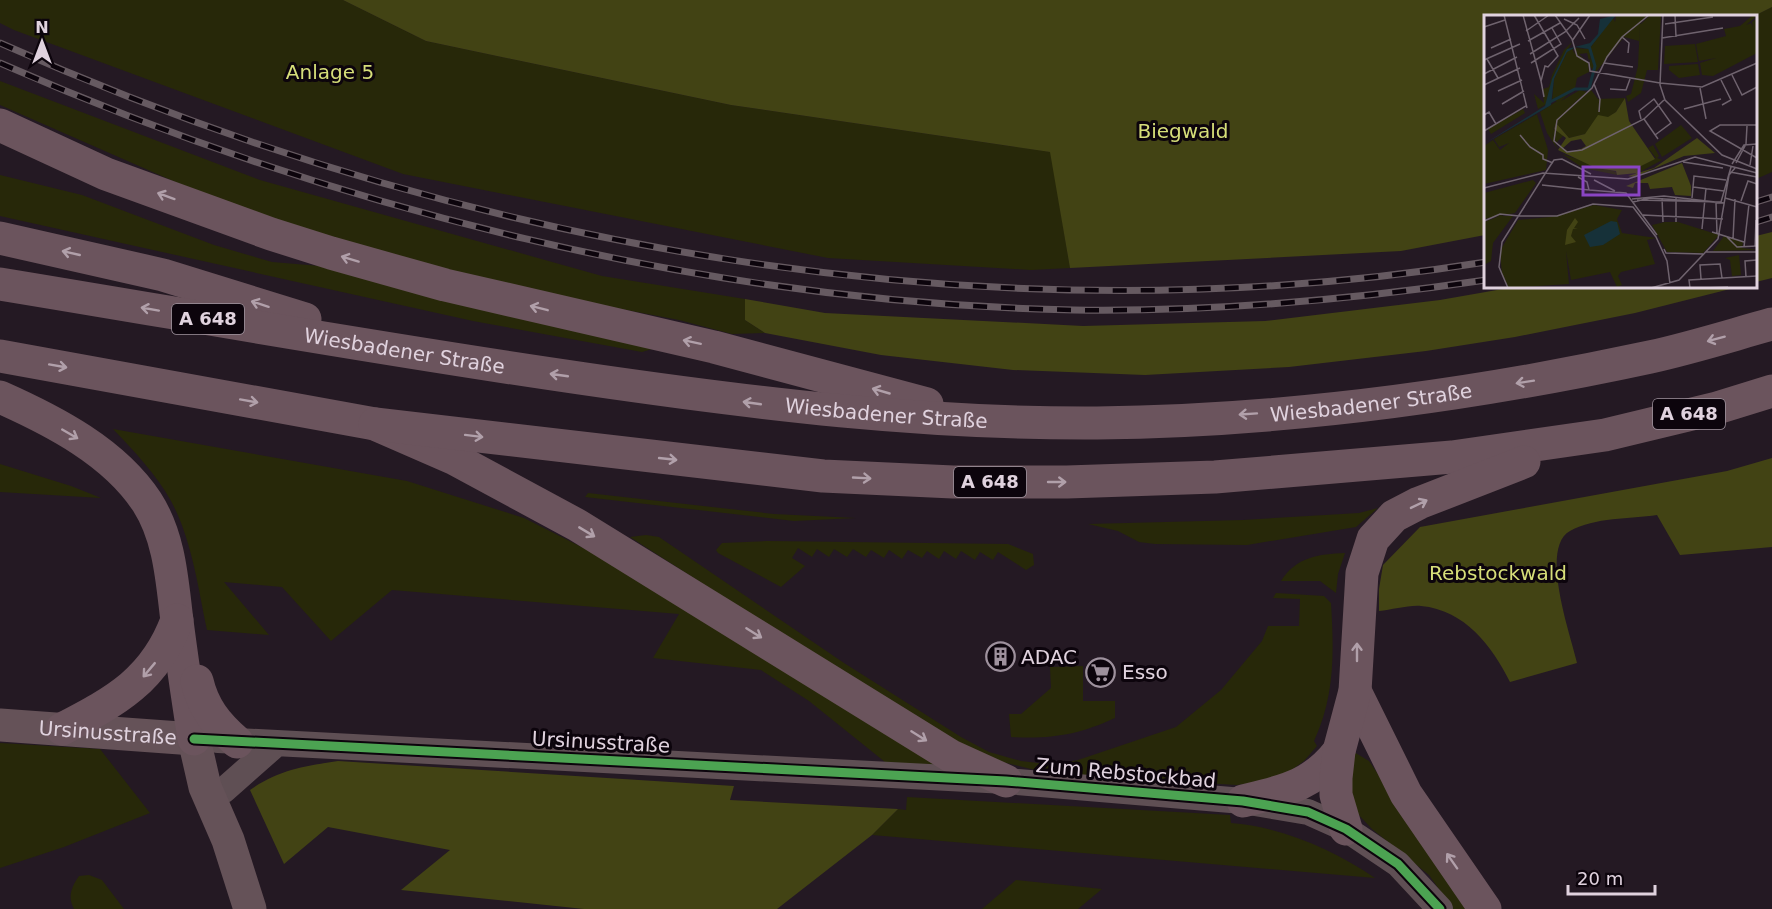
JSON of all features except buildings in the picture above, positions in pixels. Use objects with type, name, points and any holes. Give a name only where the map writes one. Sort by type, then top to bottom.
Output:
[{"type":"highway","points":[[0,125],[106,174],[271,234],[388,270],[584,319],[714,347],[998,421]]},
{"type":"highway","points":[[0,238],[163,275],[415,354]]},
{"type":"highway","name":"Wiesbadener Straße","points":[[0,284],[415,354],[768,405],[858,414],[998,421],[1099,423],[1204,418],[1430,397],[1540,380],[1644,358],[1772,324]]},
{"type":"highway","name":"A 648","points":[[0,356],[375,423],[823,476],[952,482],[1067,482],[1215,477],[1452,457],[1605,435],[1717,408],[1772,390]]},
{"type":"highway","points":[[0,398],[98,452],[133,484],[148,504],[169,558],[194,739]]},
{"type":"highway","points":[[375,423],[453,458],[567,520],[729,617],[951,756],[1006,781]]},
{"type":"highway","points":[[1346,829],[1336,795],[1339,751],[1355,691],[1362,573],[1373,539],[1394,516],[1450,489],[1498,470],[1605,435]]},
{"type":"highway","points":[[62,729],[114,701],[138,683],[153,666],[169,640],[175,604]]},
{"type":"highway","points":[[175,604],[198,686],[209,714],[218,726],[237,742]]},
{"type":"highway","points":[[1355,691],[1406,794],[1485,909]]},
{"type":"highway","points":[[1243,801],[1293,788],[1326,768],[1339,751]]},
{"type":"main road","name":"Ursinusstraße","points":[[0,725],[194,739]]},
{"type":"main road","points":[[194,739],[215,758],[224,790],[228,840]]},
{"type":"main road","points":[[194,739],[205,787],[228,840],[250,909]]},
{"type":"street","name":"Ursinusstraße","points":[[194,739],[1006,781]]},
{"type":"street","points":[[224,790],[276,744]]},
{"type":"street","name":"Zum Rebstockbad","points":[[1006,781],[1243,801],[1308,812],[1346,829],[1398,864],[1440,909]]},
{"type":"green space","name":"Anlage 5","points":[[0,0],[343,0],[426,41],[731,105],[1051,152],[1070,268],[1031,270],[828,258],[403,174],[14,30],[0,23]]},
{"type":"green space","name":"Biegwald","points":[[343,0],[1772,0],[1772,7],[1756,15],[1484,15],[1484,235],[1401,251],[1070,268],[1050,152],[731,105],[426,41]]},
{"type":"green space","points":[[1772,7],[1772,172],[1757,179],[1757,15]]},
{"type":"green space","points":[[0,81],[260,180],[602,276],[745,299],[745,320],[765,333],[732,334],[679,320],[527,291],[314,236],[180,184],[0,105]]},
{"type":"green space","points":[[0,175],[82,195],[214,245],[272,262],[320,266],[652,349],[642,352],[473,321],[0,216]]},
{"type":"green space","points":[[1772,232],[1772,278],[1757,282],[1757,236]]},
{"type":"green space","points":[[1508,288],[1734,288],[1635,313],[1515,337],[1426,351],[1289,367],[1145,375],[1013,370],[881,355],[765,333],[745,320],[745,299],[825,313],[1083,326],[1265,321],[1440,300]]},
{"type":"green space","points":[[113,429],[407,481],[524,518],[617,565],[942,766],[885,762],[809,701],[761,670],[653,658],[679,614],[392,590],[331,641],[282,587],[224,582],[269,635],[207,630],[194,564],[171,501],[152,472]]},
{"type":"green space","name":"Rebstockwald","points":[[1772,458],[1772,547],[1680,555],[1657,515],[1590,523],[1570,531],[1561,540],[1557,555],[1557,573],[1564,614],[1577,663],[1510,682],[1486,643],[1464,622],[1451,614],[1421,606],[1379,611],[1379,589],[1383,565],[1420,527],[1727,471]]},
{"type":"green space","points":[[0,464],[71,486],[101,498],[0,492]]},
{"type":"green space","points":[[588,493],[774,514],[856,518],[794,521],[585,497]]},
{"type":"green space","points":[[1378,508],[1356,527],[1247,545],[1139,542],[1118,531],[1088,524],[1243,520],[1359,513]]},
{"type":"green space","points":[[646,535],[659,537],[844,663],[961,737],[989,752],[1021,761],[1055,765],[1078,760],[1176,727],[1221,690],[1262,641],[1268,626],[1299,626],[1300,599],[1273,598],[1276,593],[1324,596],[1331,603],[1332,674],[1326,707],[1314,741],[1317,746],[1304,761],[1279,779],[1237,785],[1083,776],[1039,771],[990,759],[950,739],[850,678],[630,537]]},
{"type":"green space","points":[[767,541],[1008,544],[1033,554],[1034,565],[1026,570],[998,552],[993,560],[980,552],[975,560],[961,551],[956,559],[944,551],[939,559],[927,551],[922,558],[908,550],[902,559],[889,550],[884,558],[871,550],[866,557],[853,549],[847,557],[834,549],[829,557],[817,549],[812,557],[798,548],[792,558],[805,566],[781,587],[716,550],[722,543]]},
{"type":"green space","points":[[1345,553],[1338,574],[1336,593],[1320,581],[1281,581],[1294,567],[1309,558]]},
{"type":"green space","points":[[1083,666],[1083,701],[1115,701],[1115,718],[1064,735],[1011,737],[1009,714],[1021,714],[1051,688],[1050,667]]},
{"type":"green space","points":[[0,743],[100,749],[150,813],[64,847],[0,868]]},
{"type":"green space","points":[[1354,752],[1369,761],[1470,909],[1453,909],[1429,875],[1372,829],[1356,812],[1346,771]]},
{"type":"green space","points":[[338,761],[734,786],[730,800],[898,809],[872,835],[777,909],[584,909],[401,890],[450,850],[328,827],[284,864],[250,790],[281,773]]},
{"type":"green space","points":[[907,797],[1230,815],[1231,823],[1269,829],[1307,842],[1342,858],[1375,878],[872,835],[898,809],[906,810]]},
{"type":"green space","points":[[89,875],[102,880],[124,909],[74,909],[71,900],[72,888],[79,876]]},
{"type":"green space","points":[[1016,880],[1102,889],[1078,909],[982,909]]},
{"type":"railway","points":[[0,43],[175,115],[356,175],[540,223],[728,259],[917,282],[1107,290],[1297,284],[1484,262]]},
{"type":"railway","points":[[0,63],[127,115],[257,162],[390,203],[525,239],[662,267],[799,289],[937,303],[1074,310],[1126,310],[1229,307],[1332,299],[1484,280]]},
{"type":"railway","points":[[1757,202],[1772,197]]},
{"type":"railway","points":[[1757,222],[1772,217]]},
{"type":"cycle path","points":[[194,739],[1006,781],[1243,801],[1308,812],[1346,829],[1398,864],[1440,909]]},
{"type":"place","name":"ADAC","points":[[1000,657]]},
{"type":"place","name":"Esso","points":[[1101,672]]}]
